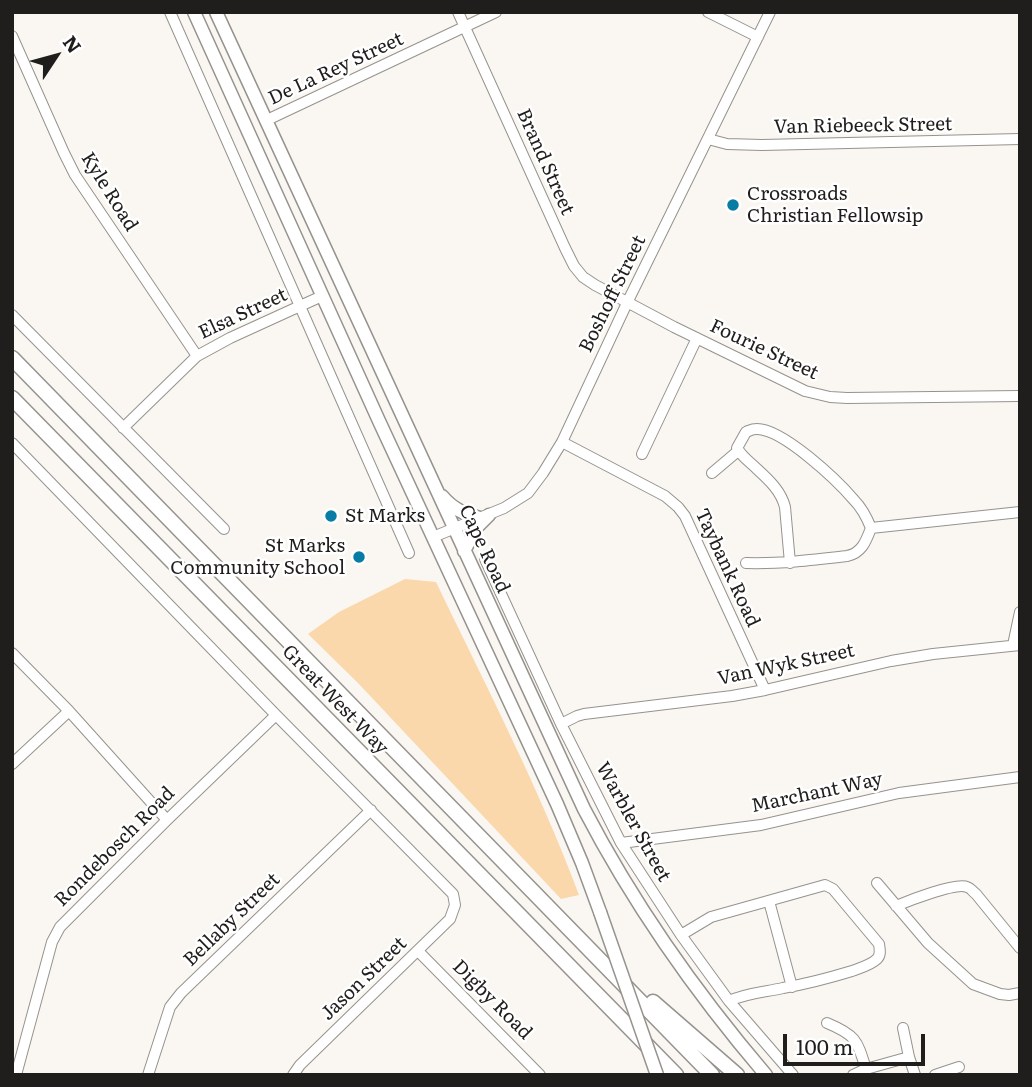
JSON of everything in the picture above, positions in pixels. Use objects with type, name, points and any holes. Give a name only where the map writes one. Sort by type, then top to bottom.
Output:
[{"type":"highway","name":"Great West Way","points":[[12,358],[588,947]]},
{"type":"highway","name":"Great West Way","points":[[12,398],[631,1028],[673,1075]]},
{"type":"highway","points":[[588,947],[712,1075]]},
{"type":"highway","points":[[588,947],[737,1075]]},
{"type":"main road","points":[[194,12],[562,815],[600,912],[657,1075]]},
{"type":"main road","name":"Cape Road","points":[[216,12],[584,809],[643,911],[679,965],[766,1075]]},
{"type":"main road","points":[[435,488],[455,509],[485,516],[464,551]]},
{"type":"street","points":[[170,12],[409,554]]},
{"type":"street","name":"Brand Street","points":[[458,12],[574,266],[594,285],[627,303]]},
{"type":"street","name":"De La Rey Street","points":[[267,120],[496,12]]},
{"type":"street","points":[[708,12],[758,37]]},
{"type":"street","name":"Boshoff Street","points":[[433,537],[504,508],[534,487],[562,442],[627,303],[771,12]]},
{"type":"street","name":"Kyle Road","points":[[12,36],[75,175],[197,356]]},
{"type":"street","name":"Van Riebeeck Street","points":[[708,139],[727,144],[762,145],[1020,139]]},
{"type":"street","name":"Elsa Street","points":[[123,428],[197,356],[322,296]]},
{"type":"street","name":"Fourie Street","points":[[627,303],[785,382],[805,391],[830,397],[1020,396]]},
{"type":"street","points":[[12,315],[224,529]]},
{"type":"street","points":[[642,454],[697,338]]},
{"type":"street","points":[[746,563],[790,563],[853,555],[861,549],[871,528],[854,500],[797,448],[764,430],[752,429],[743,436],[738,444],[738,451],[770,481],[783,500],[790,563]]},
{"type":"street","name":"Taybank Road","points":[[562,442],[653,489],[678,507],[691,528],[765,690]]},
{"type":"street","points":[[13,444],[371,810]]},
{"type":"street","points":[[712,473],[738,451]]},
{"type":"street","points":[[871,528],[1020,512]]},
{"type":"street","name":"Warbler Street","points":[[485,559],[561,724],[621,843],[681,935],[729,1000],[793,1075]]},
{"type":"street","points":[[1016,645],[1020,612]]},
{"type":"street","name":"Van Wyk Street","points":[[561,724],[584,714],[732,696],[891,661],[1016,645]]},
{"type":"street","points":[[12,653],[69,711],[167,820]]},
{"type":"street","points":[[12,764],[69,711]]},
{"type":"street","name":"Rondebosch Road","points":[[16,1075],[52,942],[60,927],[276,715]]},
{"type":"street","name":"Marchant Way","points":[[621,843],[761,825],[899,793],[1020,777]]},
{"type":"street","name":"Jason Street","points":[[293,1075],[300,1065],[450,919],[455,905],[455,898],[449,888],[371,810]]},
{"type":"street","name":"Bellaby Street","points":[[148,1075],[170,1007],[181,993],[371,810]]},
{"type":"street","points":[[877,883],[928,943],[973,984],[1000,994],[1020,993]]},
{"type":"street","points":[[681,935],[705,919],[829,886],[879,944],[879,957],[870,964],[832,978],[729,1000]]},
{"type":"street","points":[[896,906],[946,889],[967,887],[1016,937],[1020,947]]},
{"type":"street","points":[[769,901],[792,987]]},
{"type":"street","name":"Digby Road","points":[[418,951],[540,1075]]},
{"type":"street","points":[[827,1023],[841,1029],[856,1041],[866,1069]]},
{"type":"street","points":[[903,1028],[915,1075]]},
{"type":"street","points":[[853,1075],[909,1057]]},
{"type":"street","points":[[935,1075],[959,1067]]},
{"type":"shaded area","points":[[405,579],[436,582],[529,776],[579,895],[561,899],[358,683],[308,634],[339,612]]},
{"type":"place","name":"Crossroads Christian Fellowsip","points":[[733,205]]},
{"type":"place","name":"St Marks","points":[[331,516]]},
{"type":"place","name":"St Marks Community School","points":[[359,557]]}]
